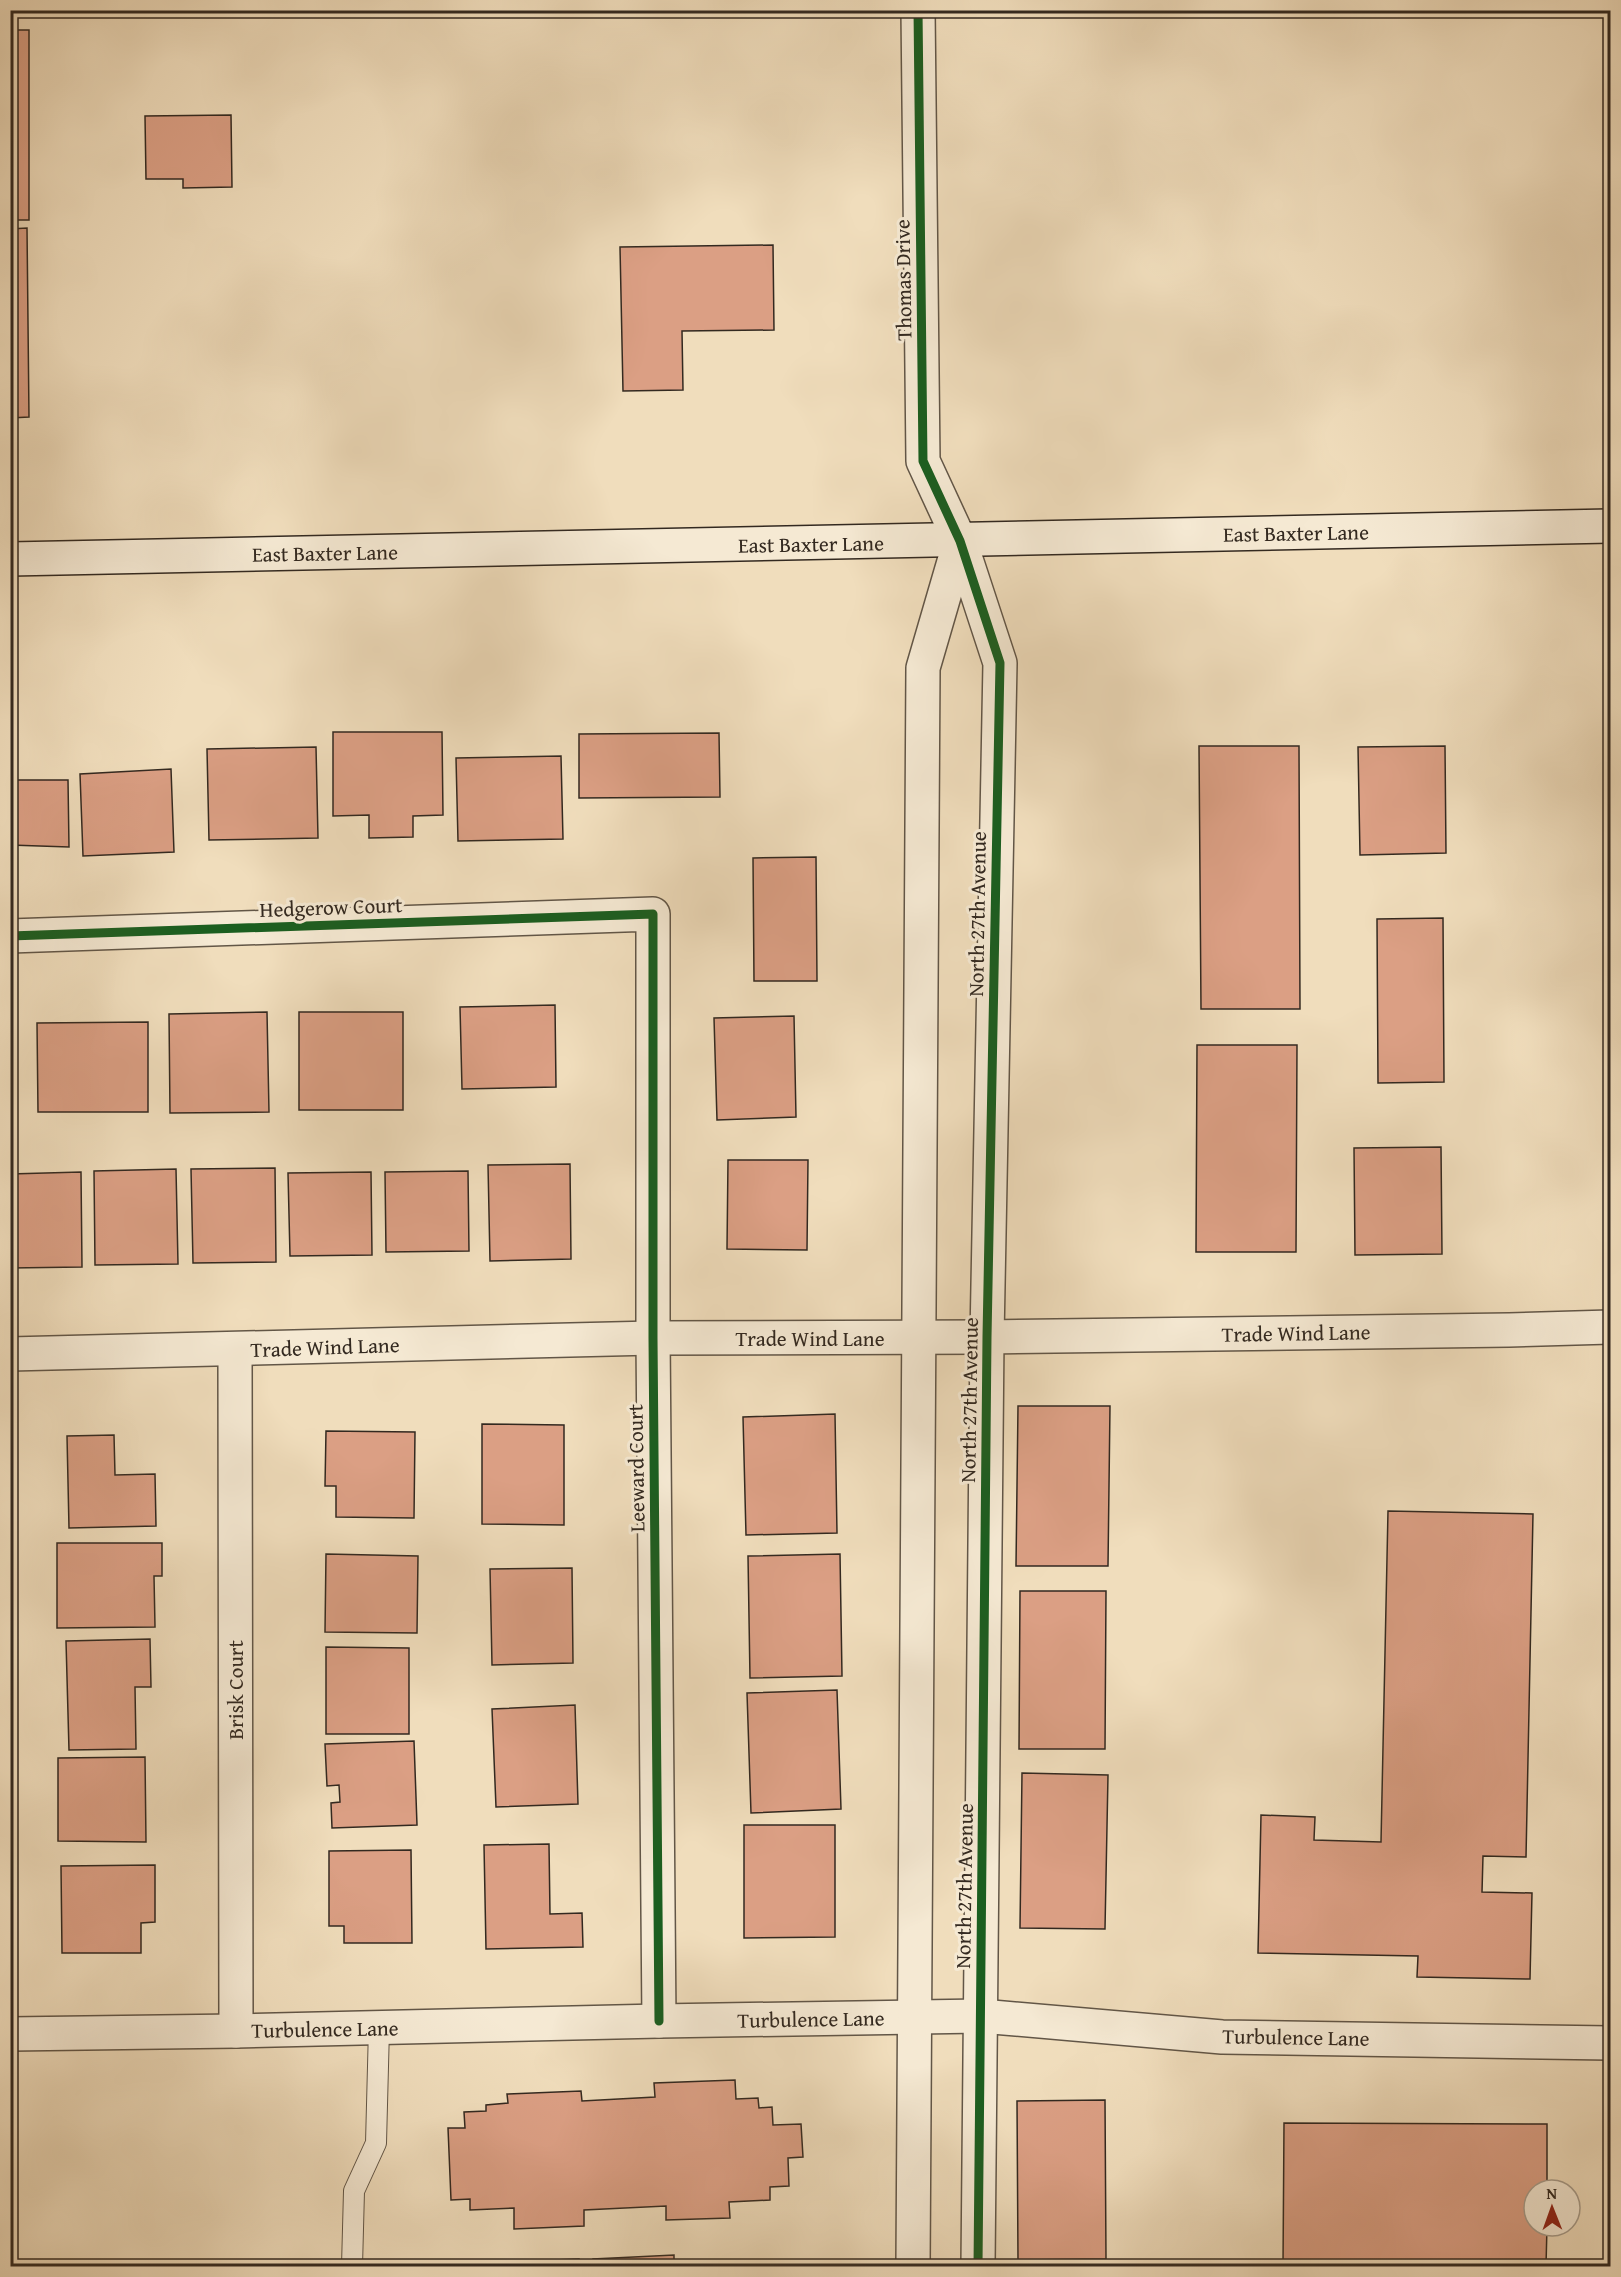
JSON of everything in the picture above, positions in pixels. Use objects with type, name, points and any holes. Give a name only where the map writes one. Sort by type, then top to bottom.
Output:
[{"type":"street","name":"Thomas Drive","points":[[918,10],[923,461],[960,541]]},
{"type":"street","name":"East Baxter Lane","points":[[10,559],[1611,526]]},
{"type":"street","name":"North 27th Avenue","points":[[960,541],[1000,663],[987,1337],[978,2266]]},
{"type":"street","points":[[913,2266],[923,668],[960,541]]},
{"type":"street","name":"Hedgerow Court","points":[[10,936],[653,914]]},
{"type":"street","name":"Leeward Court","points":[[653,914],[653,1338],[659,2021]]},
{"type":"street","name":"Trade Wind Lane","points":[[10,1354],[653,1338],[920,1338],[1611,1327]]},
{"type":"street","name":"Brisk Court","points":[[235,1350],[236,2031]]},
{"type":"street","name":"Turbulence Lane","points":[[10,2034],[981,2016],[1222,2037],[1611,2043]]},
{"type":"lane","points":[[352,2266],[354,2191],[376,2142],[379,2028]]},
{"type":"building","points":[[10,10],[14,10],[14,21],[10,21]]},
{"type":"building","points":[[10,30],[29,30],[29,220],[10,220]]},
{"type":"building","points":[[231,115],[232,187],[183,188],[183,179],[146,179],[145,116]]},
{"type":"building","points":[[27,228],[29,417],[10,418],[10,229]]},
{"type":"building","points":[[773,245],[774,330],[682,331],[683,390],[623,391],[620,247]]},
{"type":"building","points":[[333,732],[442,732],[443,815],[413,816],[413,837],[369,838],[369,815],[333,816]]},
{"type":"building","points":[[719,733],[720,797],[579,798],[579,734]]},
{"type":"building","points":[[1199,746],[1299,746],[1300,1009],[1201,1009]]},
{"type":"building","points":[[1445,746],[1446,853],[1360,855],[1358,747]]},
{"type":"building","points":[[316,747],[318,838],[209,840],[207,749]]},
{"type":"building","points":[[561,756],[563,839],[458,841],[456,758]]},
{"type":"building","points":[[171,769],[174,852],[83,856],[80,774]]},
{"type":"building","points":[[10,780],[68,780],[69,847],[10,845]]},
{"type":"building","points":[[816,857],[817,981],[754,981],[753,858]]},
{"type":"building","points":[[1443,918],[1444,1082],[1378,1083],[1377,919]]},
{"type":"building","points":[[555,1005],[556,1087],[462,1089],[460,1007]]},
{"type":"building","points":[[267,1012],[269,1112],[170,1113],[169,1014]]},
{"type":"building","points":[[299,1012],[403,1012],[403,1110],[299,1110]]},
{"type":"building","points":[[794,1016],[796,1117],[717,1120],[714,1018]]},
{"type":"building","points":[[148,1022],[148,1112],[38,1112],[37,1023]]},
{"type":"building","points":[[1197,1045],[1297,1045],[1296,1252],[1196,1252]]},
{"type":"building","points":[[1441,1147],[1442,1254],[1355,1255],[1354,1148]]},
{"type":"building","points":[[728,1160],[808,1160],[807,1250],[727,1249]]},
{"type":"building","points":[[570,1164],[571,1259],[490,1261],[488,1165]]},
{"type":"building","points":[[275,1168],[276,1262],[193,1263],[191,1169]]},
{"type":"building","points":[[176,1169],[178,1264],[95,1265],[94,1171]]},
{"type":"building","points":[[468,1171],[469,1251],[386,1252],[385,1172]]},
{"type":"building","points":[[81,1172],[82,1267],[10,1268],[10,1174]]},
{"type":"building","points":[[371,1172],[372,1255],[290,1256],[288,1173]]},
{"type":"building","points":[[1018,1406],[1110,1406],[1108,1566],[1016,1566]]},
{"type":"building","points":[[835,1414],[837,1533],[746,1535],[743,1417]]},
{"type":"building","points":[[482,1424],[564,1425],[564,1525],[482,1524]]},
{"type":"building","points":[[326,1431],[415,1432],[414,1518],[336,1517],[336,1486],[325,1486]]},
{"type":"building","points":[[114,1435],[115,1475],[155,1474],[156,1526],[69,1528],[67,1436]]},
{"type":"building","points":[[1388,1511],[1533,1514],[1526,1857],[1483,1856],[1482,1892],[1532,1893],[1530,1979],[1417,1977],[1418,1956],[1258,1953],[1261,1815],[1315,1817],[1314,1840],[1381,1842]]},
{"type":"building","points":[[57,1543],[162,1543],[162,1576],[154,1576],[155,1627],[57,1628]]},
{"type":"building","points":[[326,1554],[418,1556],[417,1633],[325,1632]]},
{"type":"building","points":[[840,1554],[842,1676],[750,1678],[748,1556]]},
{"type":"building","points":[[572,1568],[573,1663],[492,1665],[490,1569]]},
{"type":"building","points":[[1020,1591],[1106,1591],[1105,1749],[1019,1749]]},
{"type":"building","points":[[150,1639],[151,1687],[135,1687],[136,1749],[69,1750],[66,1641]]},
{"type":"building","points":[[326,1647],[409,1648],[409,1734],[326,1734]]},
{"type":"building","points":[[837,1690],[841,1809],[751,1813],[747,1693]]},
{"type":"building","points":[[575,1705],[578,1804],[496,1807],[492,1709]]},
{"type":"building","points":[[414,1741],[417,1825],[332,1828],[331,1803],[340,1802],[339,1785],[327,1786],[325,1744]]},
{"type":"building","points":[[145,1757],[146,1842],[58,1841],[58,1758]]},
{"type":"building","points":[[1022,1773],[1108,1775],[1105,1929],[1020,1928]]},
{"type":"building","points":[[744,1825],[835,1825],[835,1937],[744,1938]]},
{"type":"building","points":[[549,1844],[550,1914],[582,1913],[583,1947],[486,1949],[484,1845]]},
{"type":"building","points":[[411,1850],[412,1943],[344,1943],[344,1926],[329,1926],[329,1851]]},
{"type":"building","points":[[155,1865],[155,1922],[141,1923],[141,1953],[62,1953],[61,1866]]},
{"type":"building","points":[[735,2080],[736,2099],[758,2098],[759,2108],[772,2107],[773,2125],[801,2124],[803,2157],[788,2158],[789,2186],[770,2187],[770,2200],[729,2202],[730,2218],[666,2220],[666,2206],[584,2210],[584,2226],[514,2229],[514,2208],[470,2210],[470,2199],[451,2200],[448,2128],[465,2128],[464,2112],[486,2111],[486,2105],[508,2103],[507,2094],[581,2091],[582,2101],[655,2097],[654,2083]]},
{"type":"building","points":[[1105,2100],[1106,2259],[1018,2260],[1017,2101]]},
{"type":"building","points":[[1284,2123],[1547,2124],[1547,2178],[1522,2178],[1522,2238],[1547,2238],[1546,2266],[1460,2266],[1460,2260],[1427,2260],[1424,2266],[1283,2266]]},
{"type":"building","points":[[674,2255],[674,2266],[593,2266],[593,2259]]},
{"type":"building","points":[[579,2259],[580,2266],[527,2266],[527,2261]]},
{"type":"cycle path","points":[[918,10],[923,461],[960,541],[1000,663],[987,1337],[978,2266]]},
{"type":"cycle path","points":[[10,936],[653,914],[653,1338],[659,2021]]}]
